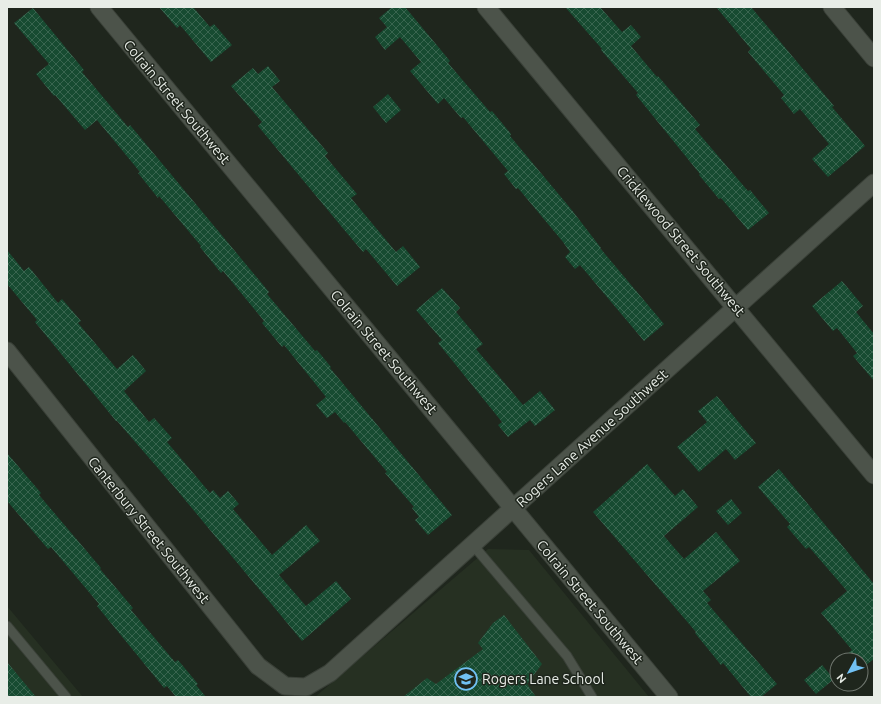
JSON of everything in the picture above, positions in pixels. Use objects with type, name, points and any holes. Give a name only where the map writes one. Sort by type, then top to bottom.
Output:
[{"type":"street","name":"Colrain Street Southwest","points":[[99,7],[669,697]]},
{"type":"street","name":"Cricklewood Street Southwest","points":[[486,7],[874,475]]},
{"type":"street","points":[[832,7],[874,58]]},
{"type":"street","name":"Rogers Lane Avenue Southwest","points":[[306,687],[330,673],[874,183]]},
{"type":"street","name":"Canterbury Street Southwest","points":[[7,351],[258,666],[285,686],[306,687]]},
{"type":"lane","points":[[473,545],[567,656],[592,697]]},
{"type":"lane","points":[[7,626],[66,697]]},
{"type":"shaded area","points":[[488,549],[529,550],[649,697],[315,697]]},
{"type":"shaded area","points":[[7,606],[83,697],[7,697]]},
{"type":"building","points":[[159,7],[193,7],[210,27],[214,24],[232,45],[211,62],[180,25],[177,28]]},
{"type":"building","points":[[392,7],[405,7],[450,61],[448,63],[490,112],[492,111],[511,134],[510,136],[571,209],[600,248],[664,324],[644,341],[580,265],[575,269],[565,257],[570,252],[563,242],[518,188],[516,189],[504,174],[508,171],[463,117],[461,118],[444,98],[438,104],[410,71],[421,62],[400,37],[385,50],[375,37],[387,27],[379,18]]},
{"type":"building","points":[[565,7],[600,7],[622,32],[631,25],[641,37],[631,46],[700,125],[695,129],[748,191],[750,190],[769,213],[748,230],[699,175],[700,174],[636,95],[638,93]]},
{"type":"building","points":[[716,7],[751,7],[834,106],[832,107],[865,146],[828,177],[812,159],[829,144],[800,109],[794,114],[781,98],[784,95],[748,52],[751,49]]},
{"type":"building","points":[[33,8],[84,70],[82,72],[128,127],[130,125],[269,292],[267,294],[315,351],[317,350],[331,367],[330,368],[452,515],[428,535],[415,520],[419,517],[412,508],[414,507],[385,473],[387,472],[335,412],[327,418],[316,405],[326,397],[284,345],[282,347],[262,323],[264,321],[223,271],[221,273],[200,247],[201,246],[159,196],[158,198],[138,173],[140,172],[97,120],[85,130],[36,74],[49,64],[14,23]]},
{"type":"building","points":[[268,66],[280,81],[272,87],[328,153],[325,156],[357,194],[351,198],[396,252],[403,246],[420,267],[397,286],[366,249],[363,252],[258,126],[262,122],[231,86],[253,68],[258,74]]},
{"type":"building","points":[[388,94],[401,110],[386,123],[373,107]]},
{"type":"building","points":[[7,250],[24,271],[29,267],[58,303],[62,299],[81,321],[78,323],[117,369],[133,355],[146,371],[124,391],[149,422],[154,418],[172,438],[167,442],[210,493],[213,490],[220,498],[228,491],[239,504],[233,509],[272,555],[306,525],[320,541],[279,575],[306,606],[336,581],[351,599],[302,641],[176,489],[116,421],[35,322],[37,320],[7,284]]},
{"type":"building","points":[[842,281],[863,306],[856,312],[874,334],[874,381],[853,356],[857,353],[837,328],[833,331],[812,306]]},
{"type":"building","points":[[442,288],[460,308],[456,312],[483,344],[476,349],[523,405],[540,391],[555,410],[535,426],[530,420],[508,437],[498,425],[502,422],[438,343],[442,340],[416,310]]},
{"type":"building","points":[[717,396],[756,443],[735,460],[726,449],[699,472],[677,447],[707,422],[698,411]]},
{"type":"building","points":[[7,453],[41,493],[39,495],[133,608],[131,610],[175,662],[178,660],[198,684],[196,685],[206,697],[176,697],[167,686],[164,688],[97,606],[99,604],[51,547],[48,549],[7,501]]},
{"type":"building","points":[[647,464],[675,496],[683,489],[698,507],[664,536],[684,559],[716,532],[740,561],[703,591],[711,600],[707,603],[777,684],[761,697],[751,697],[723,663],[721,665],[695,633],[696,632],[593,512]]},
{"type":"building","points":[[779,469],[874,584],[874,659],[869,663],[869,652],[850,652],[852,650],[821,613],[847,591],[809,547],[806,549],[787,527],[790,524],[758,487]]},
{"type":"building","points":[[731,499],[742,513],[728,525],[716,511]]},
{"type":"building","points":[[504,615],[542,664],[527,684],[536,697],[403,697],[427,678],[436,684],[483,649],[478,643],[493,623]]},
{"type":"building","points":[[7,662],[36,697],[7,697]]},
{"type":"building","points":[[822,665],[829,673],[829,683],[816,694],[804,680]]},
{"type":"place","name":"Rogers Lane School","points":[[466,679]]}]
